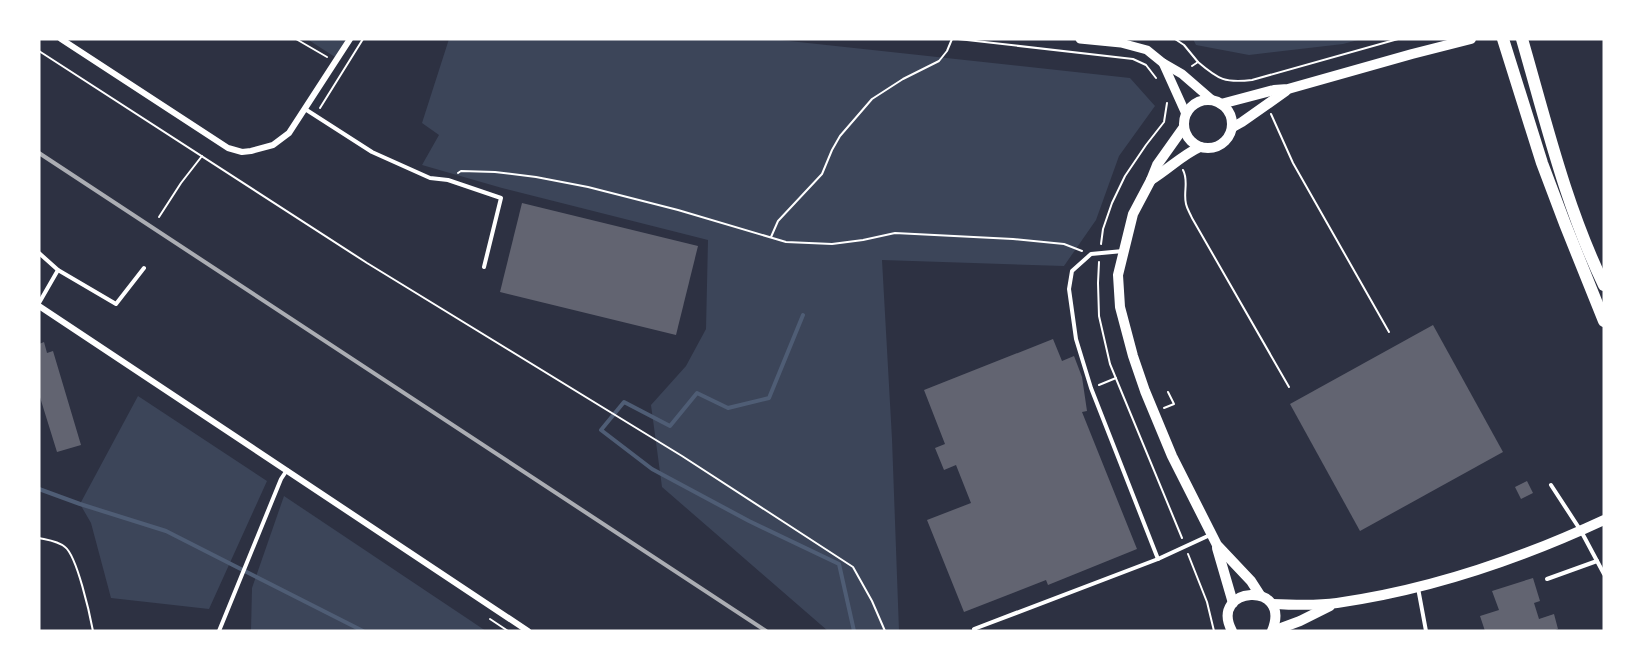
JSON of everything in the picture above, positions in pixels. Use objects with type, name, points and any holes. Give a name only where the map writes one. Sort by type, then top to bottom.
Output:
[{"type":"main road","points":[[1200,147],[1190,140],[1184,127],[1186,114],[1202,100],[1216,102],[1288,89],[1471,39]]},
{"type":"main road","points":[[1503,39],[1542,163],[1604,321]]},
{"type":"main road","points":[[1523,43],[1554,156],[1576,219],[1604,285]]},
{"type":"main road","points":[[1233,126],[1288,89]]},
{"type":"main road","points":[[1151,180],[1188,152],[1200,147],[1220,146],[1226,141],[1231,134],[1232,119],[1229,111],[1216,102]]},
{"type":"main road","points":[[1184,127],[1162,156],[1132,214],[1118,275],[1120,307],[1127,338],[1145,391],[1172,456],[1216,545],[1233,603]]},
{"type":"main road","points":[[1272,604],[1335,604],[1417,587],[1489,566],[1569,537],[1604,520]]},
{"type":"main road","points":[[1216,545],[1251,581],[1260,595]]},
{"type":"main road","points":[[1232,631],[1227,616],[1233,603],[1245,594],[1260,595],[1272,604],[1276,613],[1276,622],[1272,631]]},
{"type":"main road","points":[[1272,631],[1300,621],[1335,604]]},
{"type":"street","points":[[61,39],[228,148],[242,152],[251,152],[273,145],[289,133],[350,39]]},
{"type":"street","points":[[1080,39],[1121,43],[1148,50],[1216,102]]},
{"type":"street","points":[[1163,63],[1167,85],[1186,114]]},
{"type":"street","points":[[39,304],[528,631]]},
{"type":"lane","points":[[304,109],[372,152],[430,178],[448,180],[501,198],[484,267]]},
{"type":"lane","points":[[1123,251],[1091,254],[1072,271],[1069,289],[1076,339],[1091,388],[1158,559]]},
{"type":"lane","points":[[39,254],[58,270],[116,304],[144,268]]},
{"type":"lane","points":[[39,304],[58,270]]},
{"type":"lane","points":[[219,631],[287,469]]},
{"type":"lane","points":[[1551,485],[1581,531],[1604,574]]},
{"type":"lane","points":[[974,629],[1158,559],[1211,534]]},
{"type":"lane","points":[[1547,579],[1597,561]]},
{"type":"lane","points":[[1417,587],[1426,631]]},
{"type":"path","points":[[296,39],[336,63]]},
{"type":"path","points":[[315,116],[363,39]]},
{"type":"path","points":[[771,237],[778,221],[822,174],[840,136],[872,99],[887,88],[939,61],[947,51],[952,39]]},
{"type":"path","points":[[958,39],[1133,59],[1146,66],[1167,85],[1168,105],[1164,122],[1125,176],[1112,203],[1103,230],[1098,283],[1099,316],[1104,344],[1116,378],[1207,602],[1214,631]]},
{"type":"path","points":[[1175,39],[1216,77],[1235,82],[1256,79],[1398,39]]},
{"type":"path","points":[[39,51],[367,263],[682,456],[853,567],[885,631]]},
{"type":"path","points":[[1182,74],[1198,62]]},
{"type":"path","points":[[1256,79],[1261,93]]},
{"type":"path","points":[[1266,104],[1293,163],[1389,332]]},
{"type":"path","points":[[159,217],[202,156]]},
{"type":"path","points":[[448,180],[461,171],[536,177],[588,187],[678,210],[786,242],[832,244],[895,233],[1013,238],[1064,244],[1091,254]]},
{"type":"path","points":[[1192,218],[1289,387]]},
{"type":"path","points":[[1091,388],[1116,378]]},
{"type":"path","points":[[39,538],[57,543],[67,548],[71,554],[93,631]]},
{"type":"shaded area","points":[[307,39],[346,39],[335,57]]},
{"type":"shaded area","points":[[449,39],[771,39],[1130,78],[1155,106],[1119,156],[1096,220],[1064,266],[882,260],[899,631],[828,631],[662,487],[651,405],[686,366],[706,329],[708,240],[502,188],[422,165],[439,135],[422,123]]},
{"type":"shaded area","points":[[1193,39],[1362,39],[1343,44],[1249,55],[1196,45]]},
{"type":"shaded area","points":[[138,396],[267,481],[209,609],[111,598],[91,523],[80,504]]},
{"type":"shaded area","points":[[284,496],[486,631],[251,631],[252,588]]},
{"type":"building","points":[[522,203],[698,246],[676,335],[500,292]]},
{"type":"building","points":[[1433,325],[1503,452],[1360,531],[1290,404]]},
{"type":"building","points":[[1053,339],[1062,361],[1074,356],[1082,377],[1087,411],[1082,412],[1137,549],[1048,585],[1046,580],[964,612],[927,520],[971,503],[956,465],[944,470],[935,448],[945,444],[924,390]]},
{"type":"building","points":[[44,342],[47,353],[53,351],[81,445],[57,452],[39,394],[39,344]]},
{"type":"building","points":[[1527,481],[1533,493],[1521,499],[1515,487]]},
{"type":"building","points":[[1533,578],[1540,601],[1534,603],[1539,619],[1554,614],[1558,629],[1553,631],[1485,631],[1480,616],[1499,610],[1492,591]]},
{"type":"waterway","points":[[803,315],[769,398],[728,408],[697,393],[670,426],[624,402],[601,430],[652,469],[749,521],[839,564],[854,631]]},
{"type":"waterway","points":[[39,489],[166,531],[363,631]]},
{"type":"railway","points":[[39,153],[766,631]]}]
